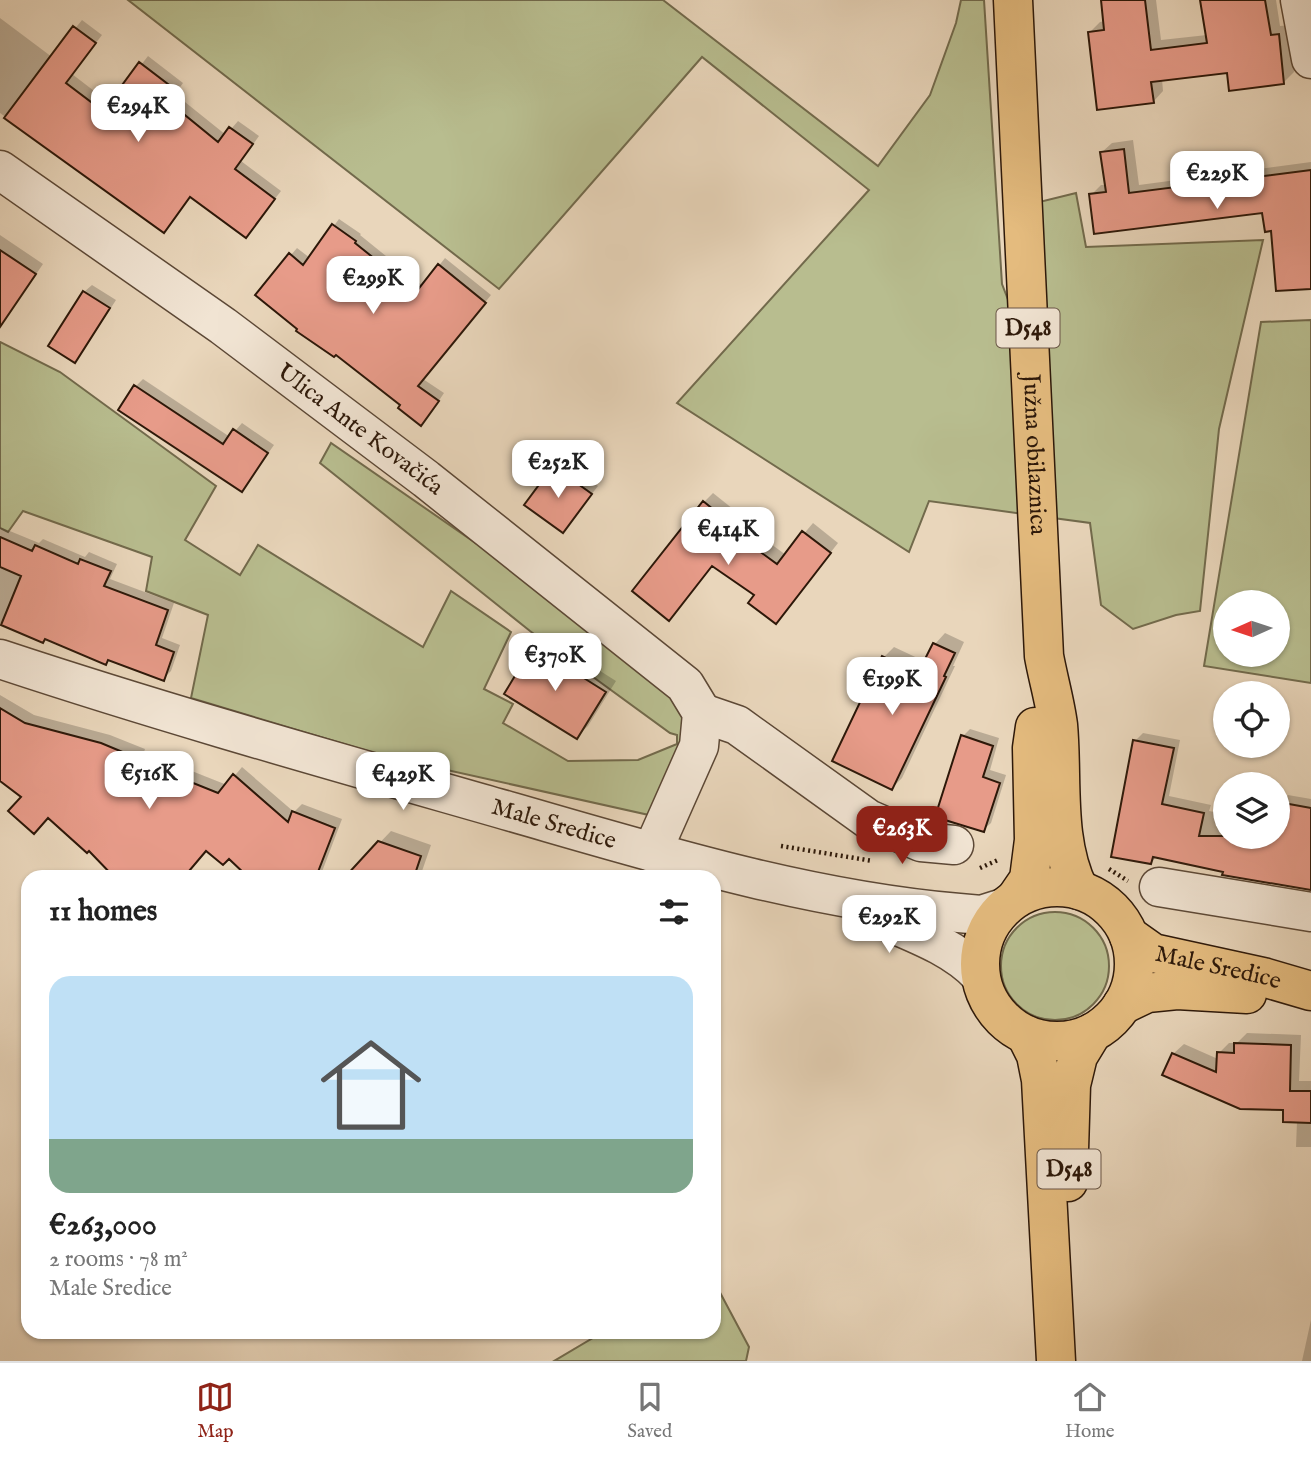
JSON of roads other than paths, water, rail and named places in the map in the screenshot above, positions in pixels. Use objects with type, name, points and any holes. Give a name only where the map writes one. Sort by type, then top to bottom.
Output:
[{"type":"main road","name":"Južna obilaznica","points":[[1013,0],[1044,656],[1058,724],[1064,840],[1071,874],[1079,890]]},
{"type":"main road","name":"Južna obilaznica","points":[[1009,903],[1030,879],[1034,840],[1032,748],[1044,656]]},
{"type":"main road","name":"D548","points":[[1057,887],[1079,890],[1100,900],[1117,916],[1129,936],[1133,960],[1132,983],[1122,1005],[1109,1021],[1092,1033],[1070,1040],[1048,1041],[1026,1035],[1004,1021],[988,1000],[980,975],[981,951],[989,928],[1009,903],[1036,889],[1057,887]]},
{"type":"main road","name":"Male Sredice","points":[[1129,936],[1153,953],[1263,977],[1311,991]]},
{"type":"main road","name":"Male Sredice","points":[[1122,1005],[1147,993],[1177,990],[1311,999]]},
{"type":"main road","name":"D548","points":[[1055,1310],[1066,1215],[1071,1085],[1077,1056],[1092,1033]]},
{"type":"main road","name":"D548","points":[[1026,1035],[1036,1055],[1041,1080],[1056,1361]]},
{"type":"street","points":[[1300,0],[1311,59]]},
{"type":"street","name":"Ulica Ante Kovačića","points":[[0,170],[223,326],[426,480],[685,685],[702,713]]},
{"type":"street","name":"Male Sredice","points":[[0,659],[372,772],[652,852],[827,895],[981,915],[1009,903]]},
{"type":"street","points":[[652,852],[699,746],[702,713],[737,725],[868,819],[921,842],[954,845]]},
{"type":"street","points":[[1159,887],[1311,912]]},
{"type":"street","name":"Male Sredice","points":[[827,895],[932,941],[967,960],[980,975]]}]
